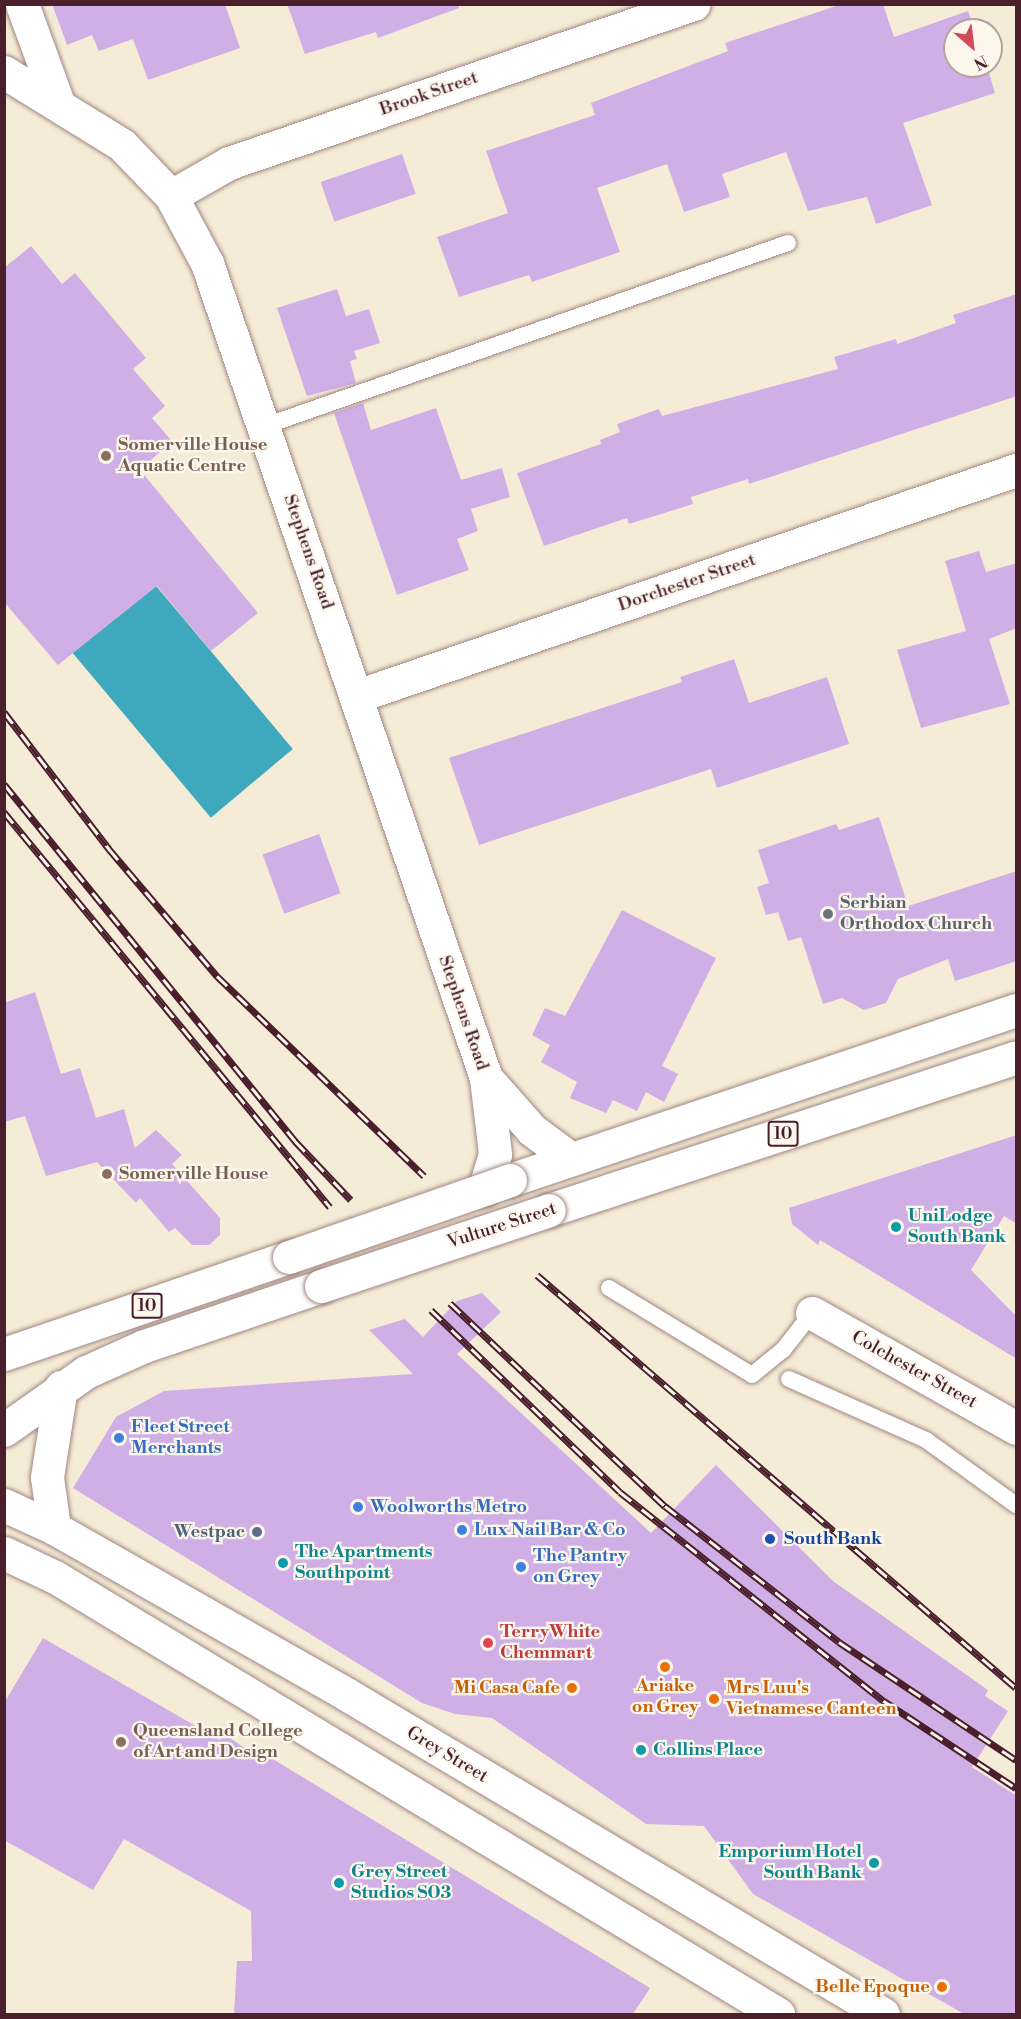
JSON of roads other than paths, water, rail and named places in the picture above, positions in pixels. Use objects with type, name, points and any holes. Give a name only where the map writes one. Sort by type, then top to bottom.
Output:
[{"type":"street","points":[[22,4],[57,100]]},
{"type":"street","name":"Brook Street","points":[[171,196],[229,163],[694,4]]},
{"type":"street","name":"Stephens Road","points":[[4,72],[57,100],[122,145],[171,196],[207,263],[265,426],[486,1078],[496,1178]]},
{"type":"street","name":"Dorchester Street","points":[[357,696],[1017,470]]},
{"type":"street","name":"10","points":[[4,1354],[289,1257],[496,1178],[571,1160],[1017,1010]]},
{"type":"street","name":"Vulture Street","points":[[4,1430],[61,1387],[144,1346],[549,1210],[1017,1057]]},
{"type":"street","name":"Stephens Road","points":[[486,1078],[532,1130],[571,1160]]},
{"type":"street","name":"Colchester Street","points":[[812,1313],[1017,1428]]},
{"type":"street","points":[[54,1528],[47,1478],[61,1387]]},
{"type":"street","name":"Grey Street","points":[[4,1505],[54,1528],[883,2014]]},
{"type":"street","points":[[4,1553],[54,1577],[744,2006],[778,2014]]},
{"type":"lane","points":[[265,426],[788,243]]},
{"type":"lane","points":[[609,1288],[752,1375],[783,1350],[812,1313]]},
{"type":"lane","points":[[789,1379],[926,1440],[1017,1505]]},
{"type":"water","points":[[136,562],[293,749],[211,818],[54,631]]},
{"type":"railway","points":[[4,712],[109,849],[217,976],[424,1176]]},
{"type":"railway","points":[[4,784],[295,1141],[351,1200]]},
{"type":"railway","points":[[4,812],[330,1207]]},
{"type":"railway","points":[[537,1275],[1016,1688]]},
{"type":"railway","points":[[450,1303],[665,1506],[839,1642],[1016,1760]]},
{"type":"railway","points":[[431,1310],[620,1492],[884,1701],[1016,1788]]},
{"type":"place","name":"Somerville House Aquatic Centre","points":[[106,456]]},
{"type":"place","name":"Serbian Orthodox Church","points":[[828,914]]},
{"type":"place","name":"Somerville House","points":[[107,1174]]},
{"type":"place","name":"UniLodge South Bank","points":[[896,1227]]},
{"type":"place","name":"Fleet Street Merchants","points":[[119,1438]]},
{"type":"place","name":"Woolworths Metro","points":[[358,1507]]},
{"type":"place","name":"Lux Nail Bar & Co","points":[[462,1530]]},
{"type":"place","name":"Westpac","points":[[257,1532]]},
{"type":"place","name":"South Bank","points":[[770,1539]]},
{"type":"place","name":"The Apartments Southpoint","points":[[283,1563]]},
{"type":"place","name":"The Pantry on Grey","points":[[521,1567]]},
{"type":"place","name":"TerryWhite Chemmart","points":[[488,1643]]},
{"type":"place","name":"Ariake on Grey","points":[[665,1667]]},
{"type":"place","name":"Mi Casa Cafe","points":[[572,1688]]},
{"type":"place","name":"Mrs Luu's Vietnamese Canteen","points":[[714,1699]]},
{"type":"place","name":"Queensland College of Art and Design","points":[[121,1742]]},
{"type":"place","name":"Collins Place","points":[[641,1750]]},
{"type":"place","name":"Emporium Hotel South Bank","points":[[874,1863]]},
{"type":"place","name":"Grey Street Studios S03","points":[[339,1883]]},
{"type":"place","name":"Belle Epoque","points":[[942,1987]]}]
